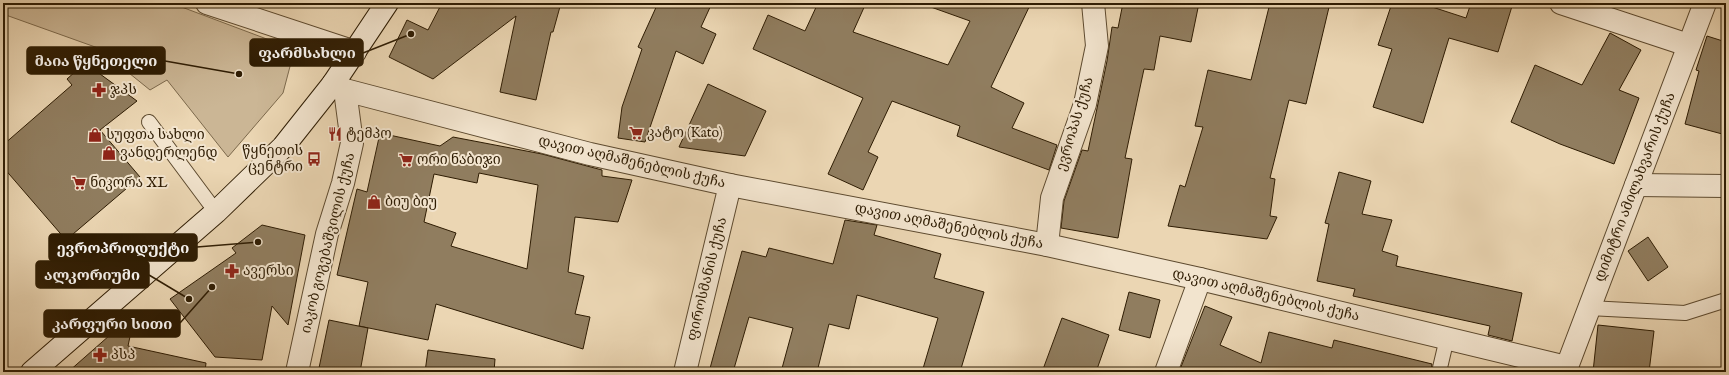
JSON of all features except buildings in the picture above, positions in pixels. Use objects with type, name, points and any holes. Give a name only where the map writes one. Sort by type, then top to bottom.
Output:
[{"type":"street","points":[[207,3],[355,52]]},
{"type":"street","points":[[32,372],[216,212],[283,147],[339,87],[355,52],[387,3]]},
{"type":"street","name":"ევროპას ქუჩა","points":[[1047,245],[1052,198],[1084,104],[1097,46],[1093,3]]},
{"type":"street","points":[[1561,3],[1688,45]]},
{"type":"street","name":"დიმიტრი ამილახვარის ქუჩა","points":[[1566,370],[1705,3]]},
{"type":"street","name":"დავით აღმაშენებლის ქუჩა","points":[[339,87],[590,154],[730,185],[1047,245],[1200,279],[1447,338],[1566,370]]},
{"type":"street","name":"იაკობ გოგებაშვილის ქუჩა","points":[[297,372],[327,234],[344,183],[352,143],[339,87]]},
{"type":"street","name":"ფიროსმანის ქუჩა","points":[[685,372],[730,185]]},
{"type":"street","points":[[1636,185],[1726,186]]},
{"type":"street","points":[[1166,372],[1200,279]]},
{"type":"lane","points":[[149,122],[216,212]]},
{"type":"lane","points":[[1589,308],[1686,314],[1726,300]]},
{"type":"lane","points":[[1439,372],[1447,338]]},
{"type":"shaded area","points":[[3,3],[171,3],[288,47],[293,55],[283,93],[228,157],[167,80],[150,90],[98,48],[3,14]]},
{"type":"place","name":"ფარმსახლი","points":[[411,34]]},
{"type":"place","name":"მაია წყნეთელი","points":[[239,74]]},
{"type":"place","name":"ჯპს","points":[[99,90]]},
{"type":"place","name":"კატო (Kato)","points":[[636,133]]},
{"type":"place","name":"ტემპო","points":[[335,134]]},
{"type":"place","name":"სუფთა სახლი","points":[[95,135]]},
{"type":"place","name":"ვანდერლენდ","points":[[109,153]]},
{"type":"place","name":"წყნეთის ცენტრი","points":[[314,159]]},
{"type":"place","name":"ორი ნაბიჯი","points":[[406,160]]},
{"type":"place","name":"ნიკორა XL","points":[[79,183]]},
{"type":"place","name":"ბიუ ბიუ","points":[[374,202]]},
{"type":"place","name":"ევროპროდუქტი","points":[[258,242]]},
{"type":"place","name":"ავერსი","points":[[232,271]]},
{"type":"place","name":"კარფური სითი","points":[[212,287]]},
{"type":"place","name":"ალკორიუმი","points":[[189,299]]},
{"type":"place","name":"პსპ","points":[[100,355]]}]
